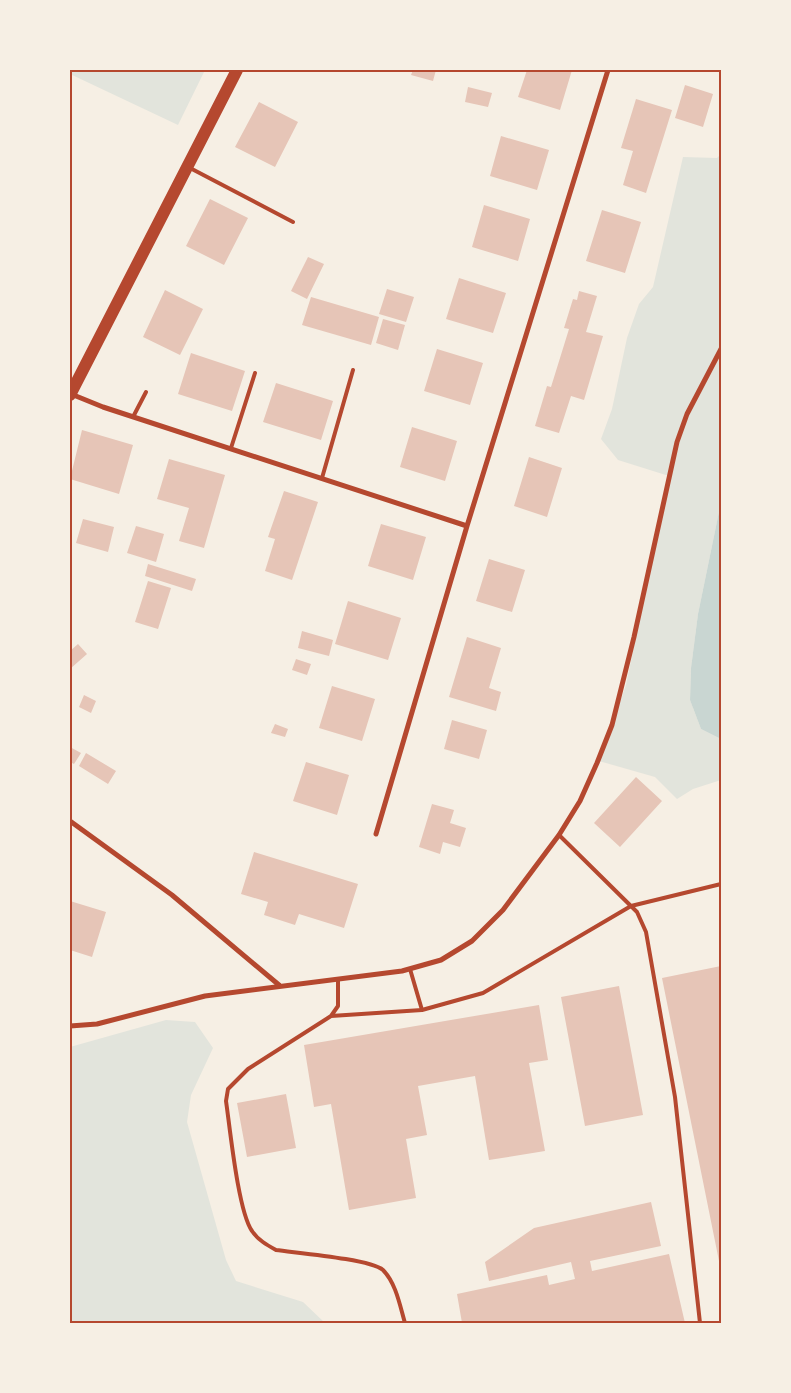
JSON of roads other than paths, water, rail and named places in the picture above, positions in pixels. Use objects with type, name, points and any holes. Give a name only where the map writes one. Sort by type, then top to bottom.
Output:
[{"type":"main road","points":[[70,394],[237,70]]},
{"type":"street","points":[[376,834],[608,70]]},
{"type":"street","points":[[70,1026],[97,1024],[205,996],[410,969],[441,960],[472,941],[503,910],[560,835],[580,801],[612,725],[678,442],[687,414],[721,349]]},
{"type":"street","points":[[70,394],[468,526]]},
{"type":"street","points":[[70,821],[172,895],[279,985]]},
{"type":"lane","points":[[188,167],[293,222]]},
{"type":"lane","points":[[322,478],[353,370]]},
{"type":"lane","points":[[231,448],[255,373]]},
{"type":"lane","points":[[134,416],[146,392]]},
{"type":"lane","points":[[560,835],[637,912],[646,932],[675,1097],[700,1323]]},
{"type":"lane","points":[[331,1016],[422,1010],[483,993],[631,906],[721,884]]},
{"type":"lane","points":[[410,969],[422,1010]]},
{"type":"lane","points":[[338,979],[338,1006],[331,1016],[248,1069],[228,1089],[226,1101],[241,1196],[251,1230],[264,1244],[276,1250],[367,1263],[382,1269],[392,1282],[406,1323]]}]
